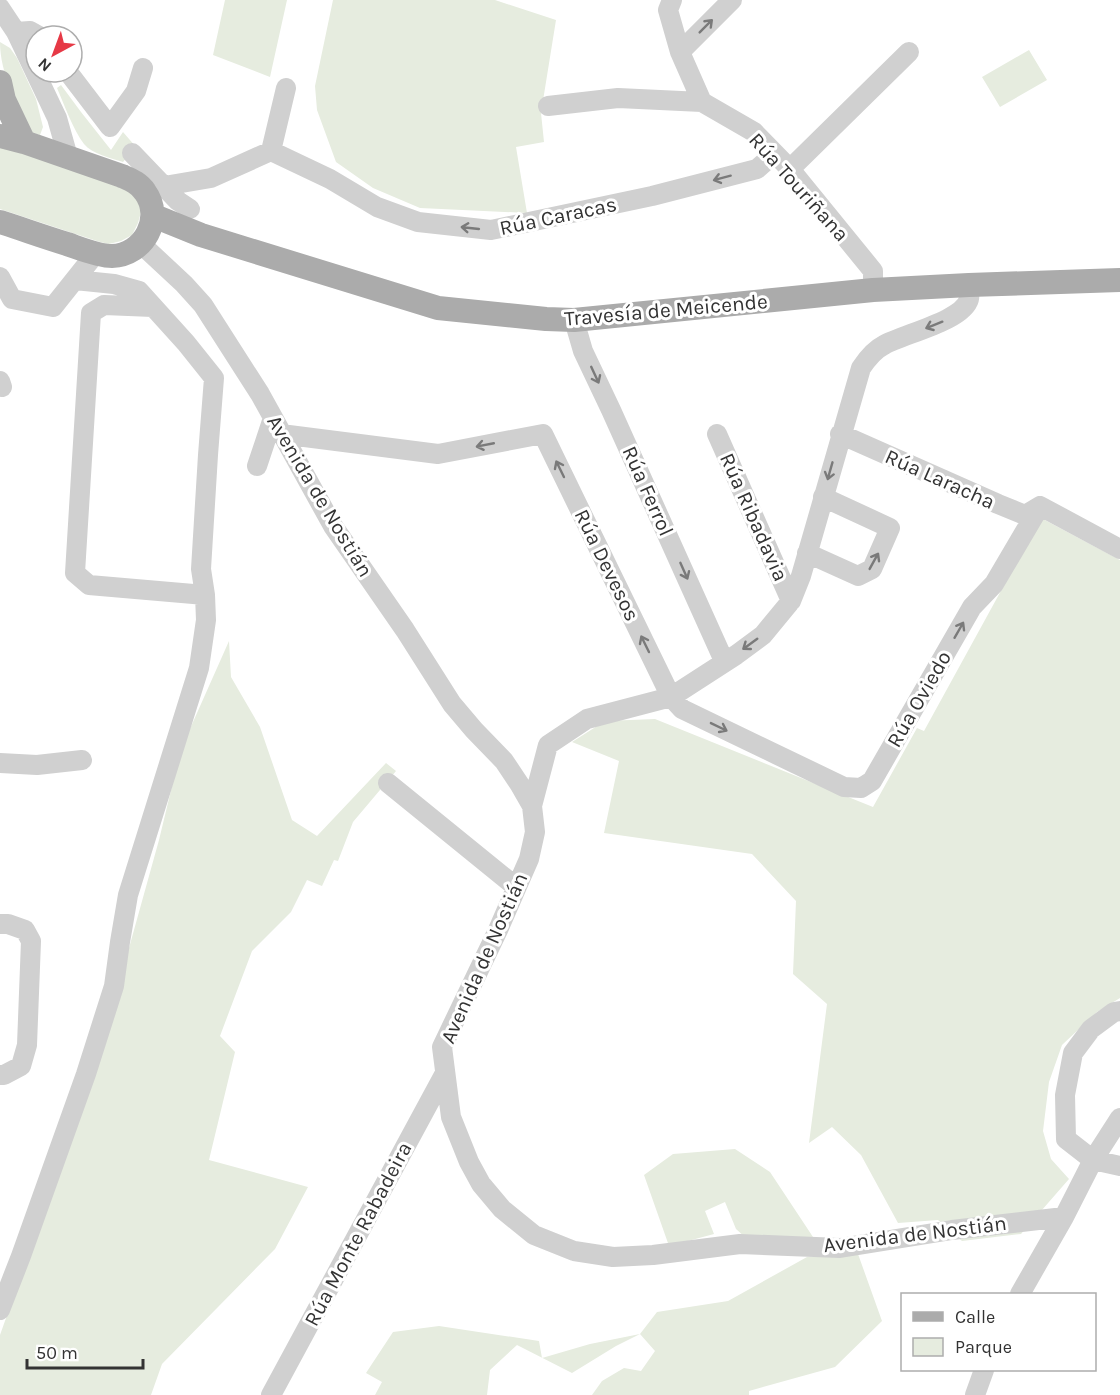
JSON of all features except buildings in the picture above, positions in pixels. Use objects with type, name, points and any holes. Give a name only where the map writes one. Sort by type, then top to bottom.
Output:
[{"type":"main road","points":[[0,82],[4,100],[24,142]]},
{"type":"main road","points":[[0,136],[68,157],[155,189],[150,203],[154,216],[148,234],[129,252],[111,256],[0,222]]},
{"type":"main road","name":"Travesía de Meicende","points":[[154,216],[201,235],[438,308],[546,319],[574,320],[873,290],[1120,280]]},
{"type":"street","points":[[680,52],[732,0]]},
{"type":"street","points":[[548,106],[618,98],[702,102],[680,52],[665,3]]},
{"type":"street","points":[[0,8],[16,32],[57,118],[68,157]]},
{"type":"street","points":[[16,32],[24,31]]},
{"type":"street","points":[[790,169],[909,52]]},
{"type":"street","points":[[77,84],[110,127],[136,91],[143,68]]},
{"type":"street","points":[[155,189],[211,178],[271,151],[286,88]]},
{"type":"street","name":"Rúa Touriñana","points":[[702,102],[754,132],[790,169],[873,271],[873,290]]},
{"type":"street","name":"Rúa Caracas","points":[[271,151],[330,179],[377,207],[418,222],[491,230],[652,196],[747,172],[757,169],[774,154]]},
{"type":"street","points":[[132,153],[155,189],[190,209]]},
{"type":"street","points":[[201,235],[192,223],[190,209],[211,178]]},
{"type":"street","name":"Avenida de Nostián","points":[[141,243],[203,305],[260,394],[333,526],[405,630],[452,704],[504,761],[532,806],[536,832],[529,859],[442,1047],[451,1117],[469,1162],[481,1184],[502,1209],[534,1235],[574,1251],[613,1257],[653,1255],[740,1244],[840,1248],[952,1230],[1064,1217]]},
{"type":"street","points":[[0,277],[12,299],[53,308],[96,253]]},
{"type":"street","points":[[0,1310],[86,1074],[114,986],[128,895],[199,668],[206,620],[201,569],[214,378],[139,291],[114,284],[75,280]]},
{"type":"street","points":[[532,806],[548,745],[587,719],[671,697],[763,635],[790,601],[801,576],[840,434],[861,368],[869,356],[883,345],[949,318],[962,310],[969,299],[969,285]]},
{"type":"street","points":[[153,307],[104,305],[91,313],[75,573],[89,585],[205,595]]},
{"type":"street","name":"Rúa Ferrol","points":[[574,320],[583,351],[724,661]]},
{"type":"street","points":[[257,466],[277,426]]},
{"type":"street","name":"Rúa Devesos","points":[[277,426],[438,454],[543,434],[671,697]]},
{"type":"street","name":"Rúa Ribadavia","points":[[717,434],[790,601]]},
{"type":"street","name":"Rúa Laracha","points":[[840,434],[1025,515],[1040,506]]},
{"type":"street","points":[[807,553],[858,576],[872,569],[890,528],[823,497]]},
{"type":"street","points":[[1040,506],[1120,549]]},
{"type":"street","name":"Rúa Oviedo","points":[[671,697],[682,709],[768,751],[844,787],[861,788],[872,781],[972,607],[994,584],[1040,506]]},
{"type":"street","points":[[0,763],[37,765],[82,760]]},
{"type":"street","points":[[388,783],[516,887]]},
{"type":"street","points":[[0,924],[8,924],[25,930],[31,941],[27,1045],[21,1066],[0,1075]]},
{"type":"street","points":[[1120,1011],[1114,1012],[1091,1029],[1073,1053],[1065,1095],[1066,1139],[1093,1160],[1120,1166]]},
{"type":"street","name":"Rúa Monte Rabadeira","points":[[272,1395],[445,1073]]},
{"type":"street","points":[[1021,1293],[1093,1160],[1120,1118]]},
{"type":"street","points":[[975,1395],[984,1371]]},
{"type":"green space","points":[[225,0],[287,0],[270,77],[213,55]]},
{"type":"green space","points":[[333,0],[495,0],[556,20],[541,113],[544,142],[516,147],[527,213],[420,208],[373,188],[336,162],[317,110],[315,86]]},
{"type":"green space","points":[[0,42],[10,48],[17,58],[24,73],[24,84],[29,84],[36,99],[43,127],[40,135],[30,132],[6,77]]},
{"type":"green space","points":[[1029,50],[1047,80],[1000,107],[982,77]]},
{"type":"green space","points":[[61,85],[111,150],[123,132],[136,147],[123,162],[97,153],[84,144],[72,124],[57,88]]},
{"type":"green space","points":[[0,145],[123,185],[138,201],[141,212],[132,235],[109,244],[0,209]]},
{"type":"green space","points":[[1041,518],[1120,560],[1120,998],[1097,1012],[1062,1045],[1049,1082],[1043,1131],[1051,1159],[1069,1179],[1021,1234],[962,1241],[938,1220],[898,1223],[861,1155],[832,1127],[809,1143],[827,1004],[793,974],[796,901],[752,854],[604,833],[619,761],[572,742],[605,721],[655,719],[873,807],[917,728],[924,731]]},
{"type":"green space","points":[[229,641],[231,677],[260,727],[292,820],[317,836],[386,763],[396,771],[353,822],[338,861],[334,860],[322,886],[307,880],[291,912],[252,951],[220,1036],[235,1052],[209,1160],[308,1187],[275,1249],[162,1364],[151,1395],[0,1395],[0,1335],[99,1056],[159,840],[181,749]]},
{"type":"green space","points":[[735,1149],[770,1172],[813,1237],[746,1238],[736,1229],[725,1202],[705,1211],[714,1234],[669,1246],[644,1175],[673,1154]]},
{"type":"green space","points":[[858,1254],[882,1321],[835,1367],[749,1391],[749,1395],[592,1395],[602,1381],[624,1368],[641,1371],[655,1351],[640,1334],[657,1312],[728,1301],[807,1257]]},
{"type":"green space","points":[[439,1326],[539,1341],[542,1358],[517,1345],[490,1370],[487,1395],[375,1395],[382,1382],[366,1373],[393,1332]]},
{"type":"green space","points":[[640,1334],[572,1373],[542,1358],[590,1344]]}]
